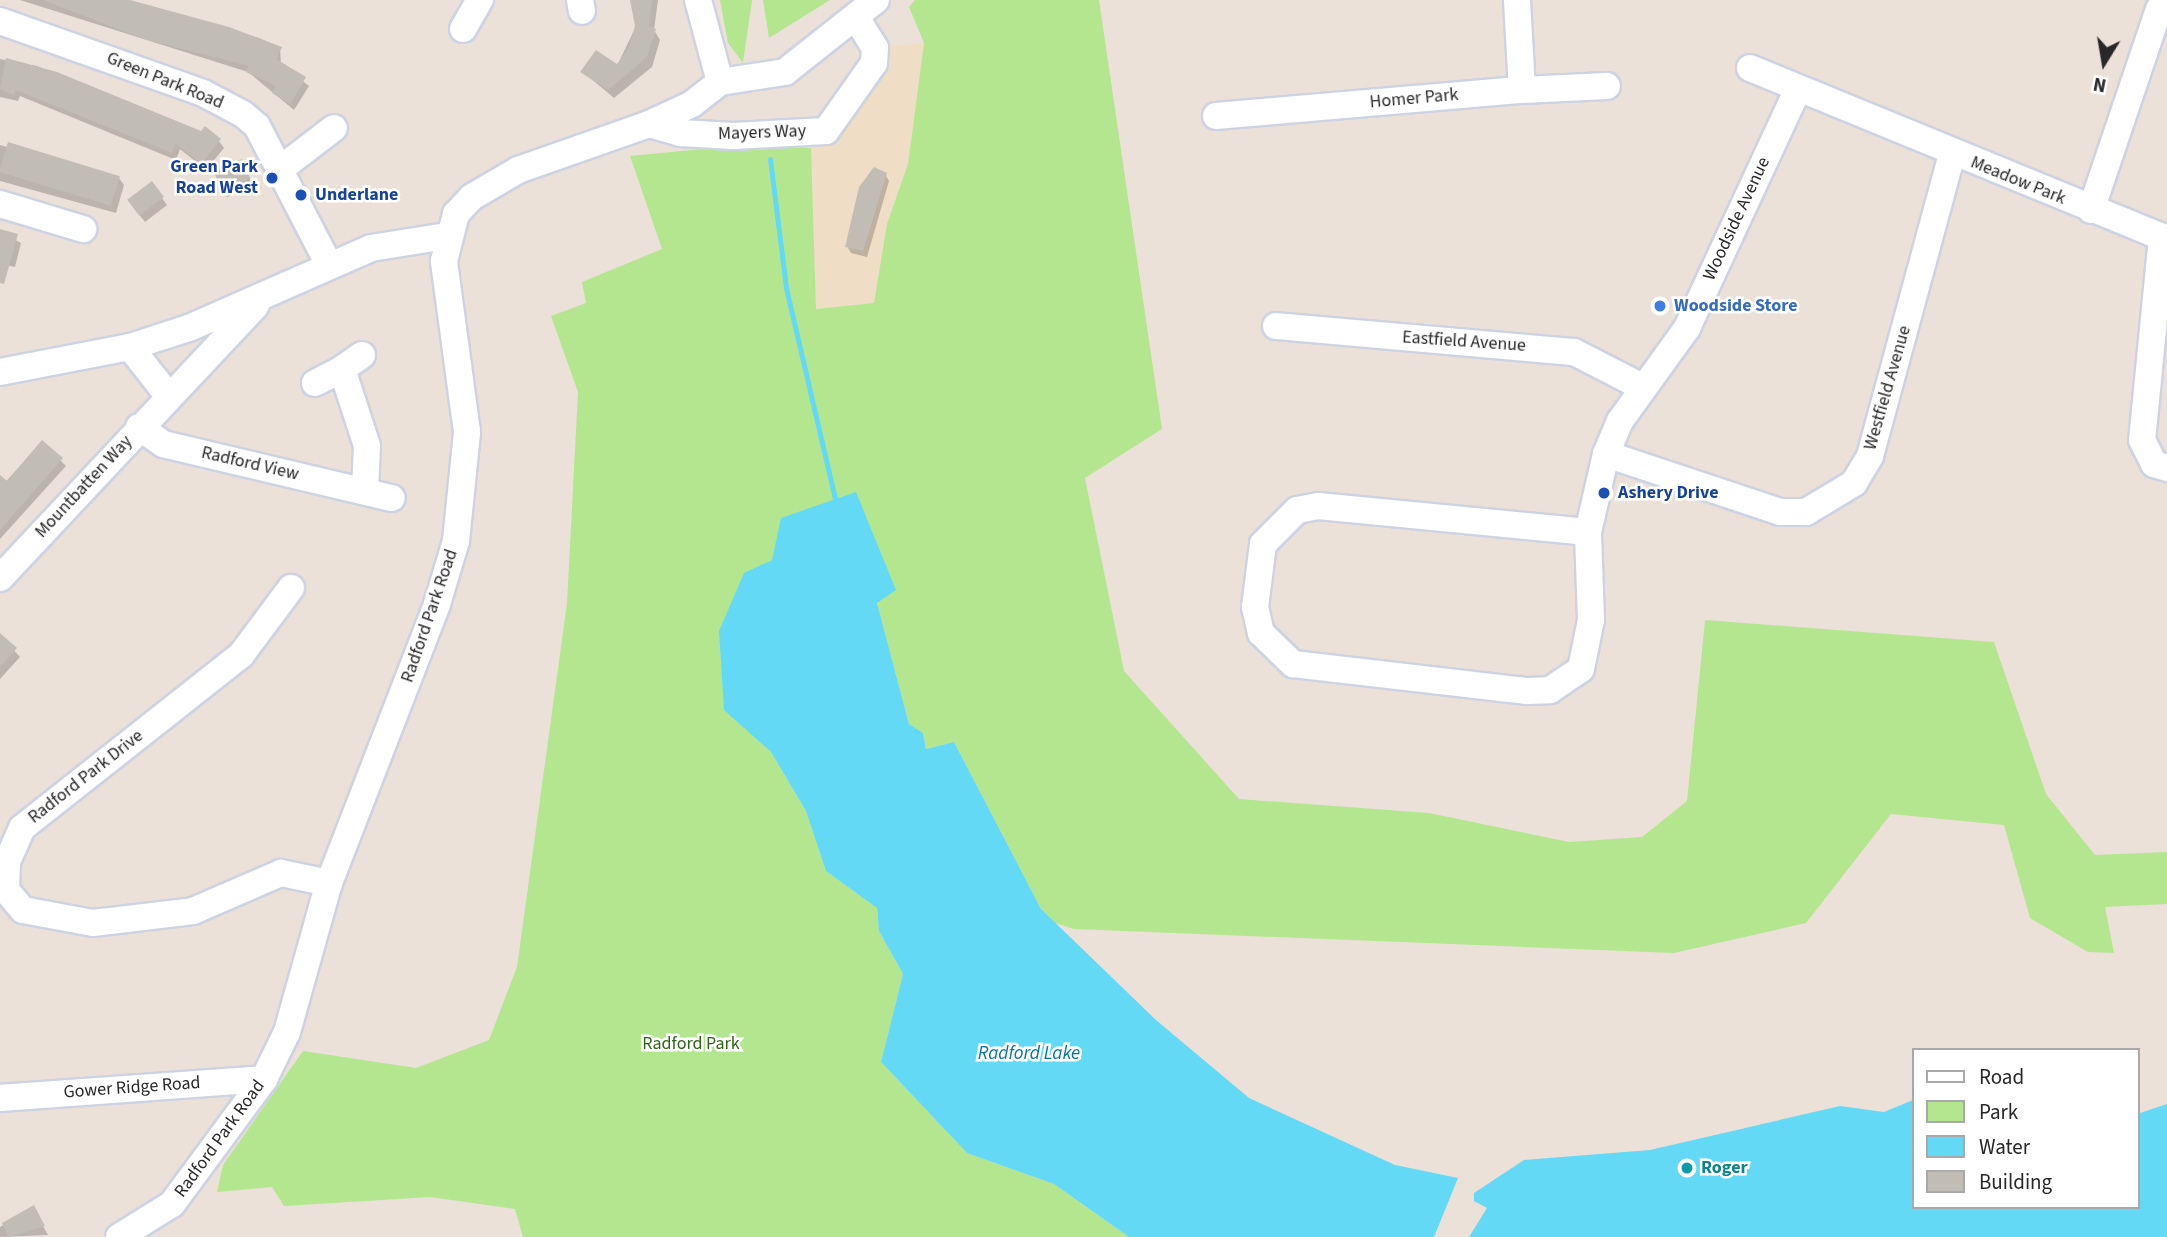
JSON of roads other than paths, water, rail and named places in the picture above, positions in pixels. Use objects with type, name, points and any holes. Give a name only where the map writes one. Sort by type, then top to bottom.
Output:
[{"type":"street","points":[[463,29],[480,0]]},
{"type":"street","points":[[698,0],[720,82]]},
{"type":"street","points":[[0,372],[130,347],[259,298],[329,265],[404,238],[446,236],[472,197],[518,170],[649,124],[692,104],[720,82],[785,72],[876,0]]},
{"type":"street","points":[[1517,0],[1522,90]]},
{"type":"street","points":[[2091,210],[2157,7]]},
{"type":"street","name":"Mayers Way","points":[[649,124],[681,133],[733,136],[826,131],[874,63],[874,48],[856,18]]},
{"type":"street","name":"Green Park Road","points":[[0,21],[203,93],[243,114],[257,127],[329,265]]},
{"type":"street","name":"Meadow Park","points":[[1750,68],[1797,91],[1952,155],[2164,238]]},
{"type":"street","name":"Homer Park","points":[[1216,116],[1522,90],[1607,86]]},
{"type":"street","name":"Woodside Avenue","points":[[1588,532],[1606,454],[1642,387],[1687,328],[1797,91]]},
{"type":"street","points":[[279,170],[334,128]]},
{"type":"street","name":"Westfield Avenue","points":[[1606,454],[1780,512],[1806,512],[1854,483],[1870,456],[1952,155]]},
{"type":"street","points":[[0,204],[49,230],[83,229]]},
{"type":"street","name":"Radford Park Road","points":[[119,1237],[172,1204],[264,1079],[287,1032],[330,883],[456,541],[467,432],[447,309],[446,236]]},
{"type":"street","points":[[2164,238],[2142,440],[2154,464],[2167,468]]},
{"type":"street","name":"Mountbatten Way","points":[[0,578],[139,428],[167,394],[259,298]]},
{"type":"street","name":"Eastfield Avenue","points":[[1276,326],[1574,352],[1642,387]]},
{"type":"street","points":[[130,347],[167,394]]},
{"type":"street","points":[[316,383],[352,362],[367,446],[365,491]]},
{"type":"street","name":"Radford View","points":[[139,428],[163,444],[392,498]]},
{"type":"street","points":[[1318,506],[1588,532],[1589,652],[1581,669],[1550,690],[1293,664],[1261,633],[1255,607],[1263,544],[1297,510],[1318,506]]},
{"type":"street","name":"Radford Park Drive","points":[[291,588],[241,655],[22,828],[7,861],[6,890],[23,910],[93,923],[193,911],[281,873],[330,883]]},
{"type":"street","name":"Gower Ridge Road","points":[[0,1098],[264,1079]]},
{"type":"water","name":"Radford Lake","points":[[856,492],[896,590],[877,603],[909,724],[923,733],[926,749],[954,742],[1041,909],[1156,1020],[1249,1098],[1395,1165],[1458,1178],[1434,1237],[1129,1237],[1054,1184],[967,1153],[881,1062],[903,974],[879,931],[877,908],[826,871],[806,811],[771,752],[724,710],[719,631],[744,573],[772,560],[781,518]]},
{"type":"water","points":[[1912,1100],[1912,1209],[2139,1209],[2139,1113],[2167,1104],[2167,1237],[1469,1237],[1487,1208],[1474,1201],[1474,1193],[1524,1160],[1650,1150],[1840,1106],[1884,1112]]},
{"type":"waterway","points":[[770,159],[786,288],[835,499]]},
{"type":"place","name":"Green Park Road West","points":[[272,178]]},
{"type":"place","name":"Underlane","points":[[301,195]]},
{"type":"place","name":"Woodside Store","points":[[1660,306]]},
{"type":"place","name":"Ashery Drive","points":[[1604,493]]},
{"type":"place","name":"Roger","points":[[1687,1168]]},
{"type":"park label","name":"Radford Park","points":[[691,1044]]}]
